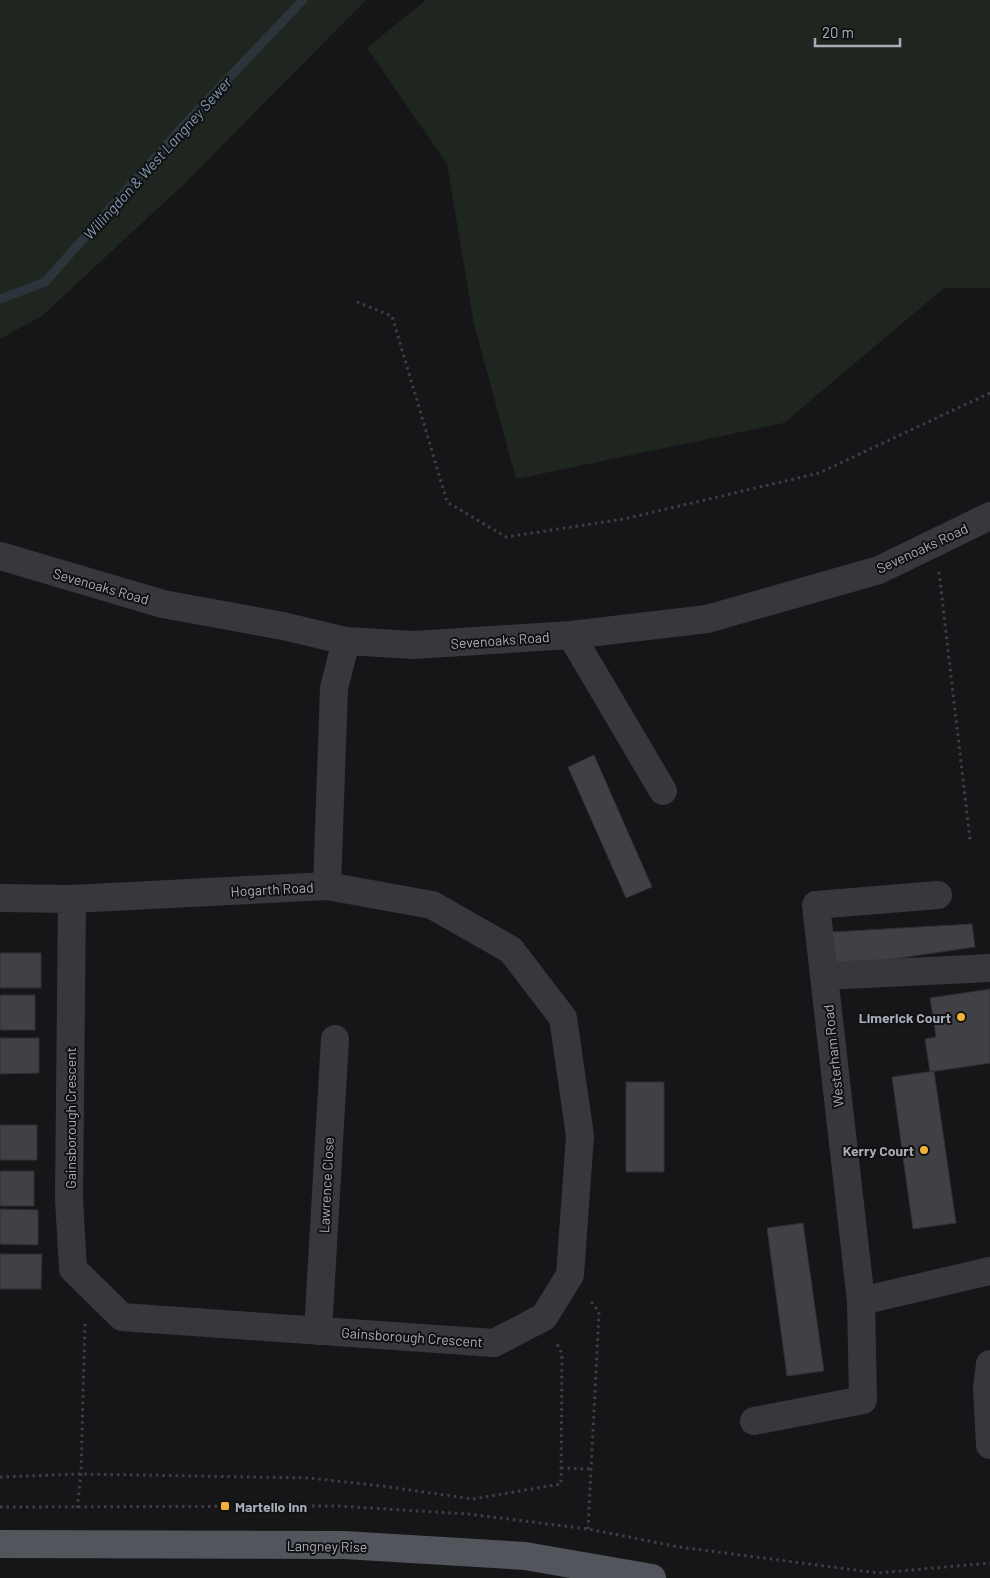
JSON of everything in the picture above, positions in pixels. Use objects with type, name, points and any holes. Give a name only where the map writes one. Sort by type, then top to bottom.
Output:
[{"type":"main road","name":"Langney Rise","points":[[0,1544],[344,1545],[525,1556],[652,1578]]},
{"type":"street","name":"Sevenoaks Road","points":[[0,556],[163,604],[283,626],[346,641],[414,646],[571,635],[706,619],[879,570],[990,516]]},
{"type":"street","points":[[571,635],[663,791]]},
{"type":"street","name":"Hogarth Road","points":[[0,898],[72,899],[327,886],[334,688],[346,641]]},
{"type":"street","points":[[327,886],[432,905],[440,909],[511,950],[563,1018],[580,1136],[570,1275],[544,1317]]},
{"type":"street","name":"Westerham Road","points":[[754,1421],[863,1400],[861,1301],[816,905],[938,895]]},
{"type":"street","name":"Gainsborough Crescent","points":[[72,899],[69,1199],[73,1269],[122,1317],[494,1342],[544,1317]]},
{"type":"street","points":[[824,976],[990,968]]},
{"type":"street","name":"Lawrence Close","points":[[318,1330],[334,1039]]},
{"type":"street","points":[[861,1301],[990,1271]]},
{"type":"street","points":[[990,1364],[987,1388],[990,1445]]},
{"type":"path","points":[[357,302],[392,316],[448,502],[506,537],[624,519],[819,473],[990,393]]},
{"type":"path","points":[[935,543],[970,840]]},
{"type":"path","points":[[570,1275],[599,1312],[588,1529]]},
{"type":"path","points":[[78,1508],[81,1474],[86,1318],[104,1299]]},
{"type":"path","points":[[0,1477],[81,1474],[309,1478],[473,1499],[561,1484],[562,1354],[544,1317]]},
{"type":"path","points":[[561,1468],[591,1469]]},
{"type":"shaded area","points":[[0,0],[366,0],[183,185],[42,316],[0,339]]},
{"type":"shaded area","points":[[426,0],[990,0],[990,288],[944,288],[784,423],[516,479],[474,324],[447,164],[367,48]]},
{"type":"building","points":[[594,755],[652,887],[626,898],[568,767]]},
{"type":"building","points":[[972,924],[975,947],[832,968],[832,932]]},
{"type":"building","points":[[0,953],[41,953],[41,988],[0,988]]},
{"type":"building","name":"Limerick Court","points":[[990,989],[990,1063],[930,1072],[925,1039],[936,1037],[930,998]]},
{"type":"building","points":[[0,995],[35,995],[35,1030],[0,1030]]},
{"type":"building","points":[[0,1038],[39,1038],[39,1073],[0,1074]]},
{"type":"building","name":"Kerry Court","points":[[934,1071],[956,1223],[913,1229],[892,1077]]},
{"type":"building","points":[[626,1082],[664,1082],[664,1172],[626,1172]]},
{"type":"building","points":[[0,1125],[37,1125],[37,1160],[0,1160]]},
{"type":"building","points":[[0,1171],[34,1171],[34,1206],[0,1206]]},
{"type":"building","points":[[0,1209],[38,1210],[38,1245],[0,1244]]},
{"type":"building","points":[[803,1223],[824,1371],[787,1376],[767,1228]]},
{"type":"building","points":[[0,1254],[42,1254],[41,1289],[0,1289]]},
{"type":"waterway","name":"Willingdon & West Langney Sewer","points":[[0,299],[45,282],[185,124],[303,0]]},
{"type":"place","name":"Limerick Court","points":[[961,1017]]},
{"type":"place","name":"Kerry Court","points":[[924,1150]]},
{"type":"place","name":"Martello Inn","points":[[225,1506]]}]
